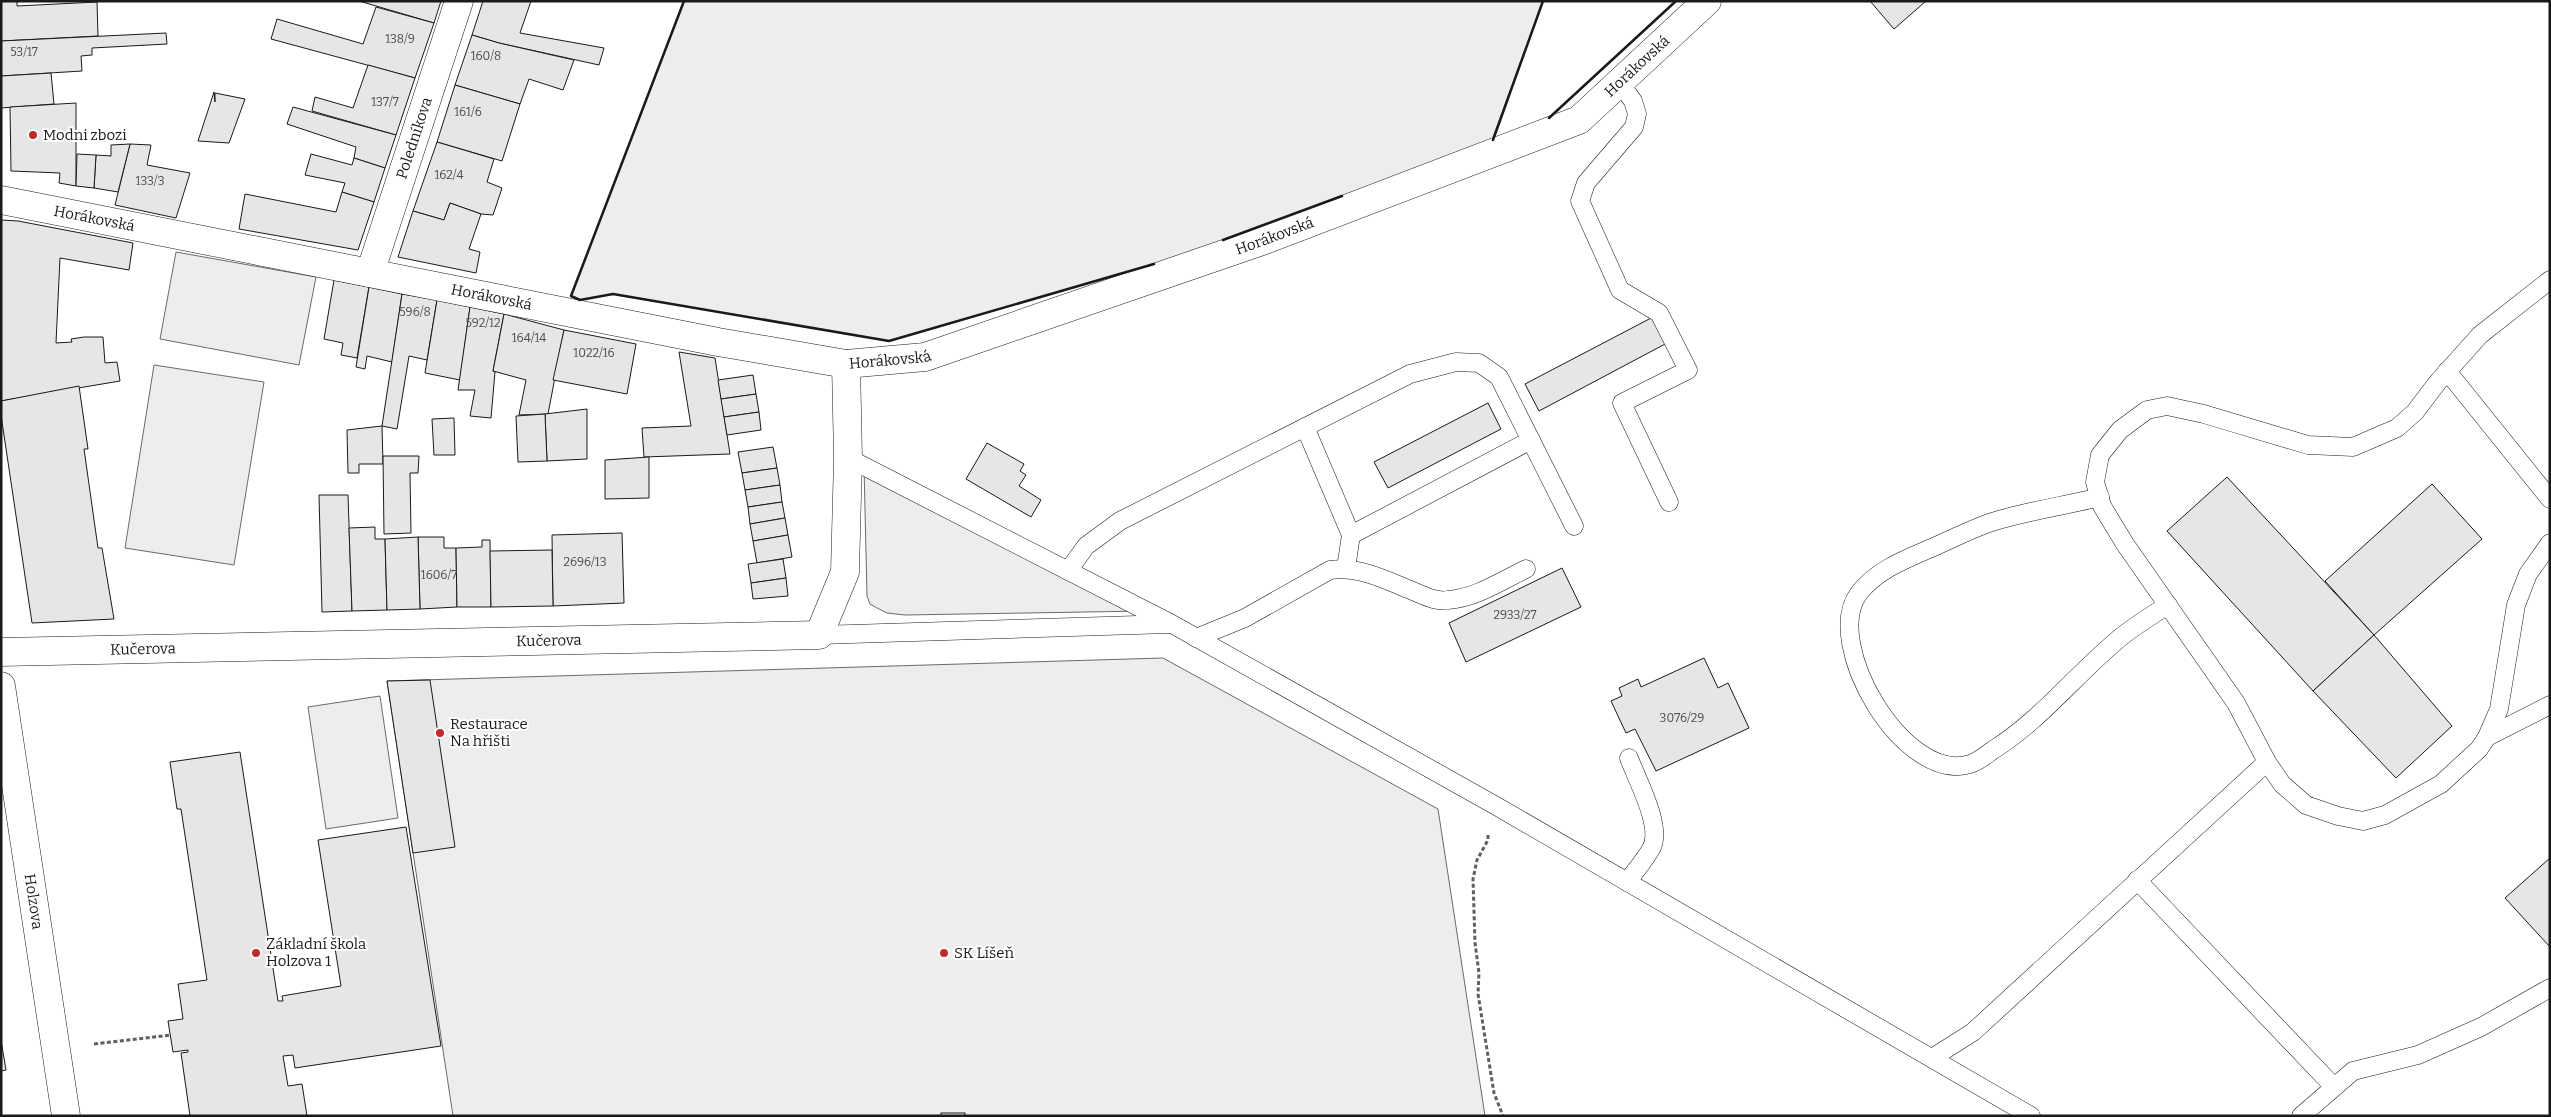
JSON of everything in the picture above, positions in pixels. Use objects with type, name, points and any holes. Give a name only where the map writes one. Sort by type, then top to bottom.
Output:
[{"type":"street","name":"Poledníkova","points":[[370,273],[459,1]]},
{"type":"street","name":"Horákovská","points":[[1,200],[718,342],[846,364],[925,357],[1262,241],[1579,120],[1707,1]]},
{"type":"street","points":[[819,635],[845,572],[848,458],[846,364]]},
{"type":"street","name":"Kučerova","points":[[1,652],[819,635]]},
{"type":"street","name":"Holzova","points":[[1,686],[66,1116]]},
{"type":"lane","points":[[1619,82],[1633,101],[1637,114],[1634,127],[1586,183],[1580,201],[1620,290],[1659,313],[1688,370],[1622,403],[1669,502]]},
{"type":"lane","points":[[2550,280],[2480,335],[2447,371],[2416,412],[2397,428],[2353,446],[2308,445],[2204,414],[2167,406],[2147,410],[2120,430],[2100,455],[2095,482],[2102,506],[2126,544],[2236,703],[2267,762],[2282,784],[2306,805],[2338,816],[2363,821],[2385,815],[2441,784],[2479,749],[2487,737],[2499,709],[2516,605],[2528,574],[2550,543]]},
{"type":"lane","points":[[1068,571],[1086,546],[1120,521],[1410,374],[1456,362],[1479,364],[1499,377],[1574,526]]},
{"type":"lane","points":[[2447,371],[2550,499]]},
{"type":"lane","points":[[1305,427],[1351,535],[1346,568]]},
{"type":"lane","points":[[1351,535],[1530,440]]},
{"type":"lane","points":[[848,458],[1172,624],[1498,807],[2031,1116]]},
{"type":"lane","points":[[2100,498],[1992,522],[1890,566],[1860,592],[1850,609],[1848,628],[1854,656],[1878,709],[1903,741],[1937,763],[1954,767],[1971,764],[2010,739],[2122,637],[2168,605]]},
{"type":"lane","points":[[1196,638],[1245,618],[1330,570],[1346,568],[1373,575],[1433,599],[1446,601],[1469,597],[1526,569]]},
{"type":"lane","points":[[819,635],[1172,624]]},
{"type":"lane","points":[[2487,737],[2550,705]]},
{"type":"lane","points":[[1627,882],[1652,847],[1654,834],[1652,818],[1629,758]]},
{"type":"lane","points":[[1932,1058],[1973,1032],[2267,762]]},
{"type":"lane","points":[[2137,880],[2334,1087]]},
{"type":"lane","points":[[2301,1116],[2353,1071],[2418,1055],[2480,1027],[2550,988]]},
{"type":"path","points":[[1498,807],[1488,826],[1488,840],[1476,860],[1473,879],[1478,994],[1494,1093],[1502,1116]]},
{"type":"path","points":[[94,1044],[170,1036]]},
{"type":"shaded area","points":[[684,1],[1543,1],[1492,140],[1178,257],[889,341],[613,294],[580,300],[571,296]]},
{"type":"shaded area","points":[[176,252],[316,277],[299,365],[160,339]]},
{"type":"shaded area","points":[[154,365],[264,382],[234,565],[125,548]]},
{"type":"shaded area","points":[[864,466],[1146,611],[905,615],[887,613],[877,608],[870,604],[867,596]]},
{"type":"shaded area","name":"SK Líšeň","points":[[1163,658],[1438,809],[1485,1116],[453,1116],[387,681]]},
{"type":"shaded area","points":[[380,696],[398,818],[326,829],[308,707]]},
{"type":"building","points":[[1,1],[17,1],[17,6],[97,2],[98,36],[1,41]]},
{"type":"building","points":[[359,1],[441,1],[434,23]]},
{"type":"building","points":[[483,1],[531,1],[520,33],[604,48],[599,65],[499,43],[472,35]]},
{"type":"building","points":[[1870,1],[1926,1],[1894,29]]},
{"type":"building","points":[[376,7],[434,23],[415,78],[271,39],[277,19],[363,44]]},
{"type":"building","points":[[166,33],[167,44],[92,48],[92,55],[81,56],[82,71],[1,76],[1,41]]},
{"type":"building","points":[[472,35],[574,60],[563,90],[529,79],[520,104],[455,85]]},
{"type":"building","points":[[368,65],[415,78],[396,135],[312,111],[315,97],[353,108]]},
{"type":"building","points":[[51,73],[54,104],[1,108],[1,76]]},
{"type":"building","points":[[455,85],[520,104],[502,161],[437,142]]},
{"type":"building","points":[[214,92],[215,102],[215,93],[245,99],[229,143],[198,141]]},
{"type":"building","points":[[76,103],[76,186],[59,183],[60,173],[11,171],[10,107]]},
{"type":"building","points":[[293,107],[396,135],[385,168],[354,158],[356,147],[287,124]]},
{"type":"building","points":[[437,142],[494,159],[487,182],[502,188],[493,215],[481,214],[450,203],[444,220],[413,211]]},
{"type":"building","points":[[130,144],[151,145],[147,165],[190,173],[176,218],[115,205]]},
{"type":"building","points":[[130,144],[118,192],[94,188],[96,155],[111,156],[111,145]]},
{"type":"building","points":[[77,154],[96,155],[94,188],[76,186]]},
{"type":"building","points":[[311,154],[352,165],[354,158],[385,168],[374,202],[342,192],[345,183],[305,175]]},
{"type":"building","points":[[342,192],[374,202],[358,250],[239,229],[245,194],[336,212]]},
{"type":"building","points":[[450,203],[481,214],[469,249],[480,252],[476,273],[398,257],[413,211],[444,220]]},
{"type":"building","points":[[1,220],[18,221],[133,243],[129,270],[60,258],[56,343],[72,342],[71,339],[84,337],[103,337],[105,363],[117,362],[120,381],[1,401]]},
{"type":"building","points":[[334,280],[369,287],[357,358],[341,355],[343,343],[324,339]]},
{"type":"building","points":[[369,287],[402,294],[392,362],[367,356],[365,369],[356,367]]},
{"type":"building","points":[[402,294],[437,300],[427,360],[409,356],[397,429],[382,426]]},
{"type":"building","points":[[437,300],[470,307],[460,380],[425,373]]},
{"type":"building","points":[[470,307],[504,314],[493,371],[495,372],[491,418],[470,416],[475,390],[458,390]]},
{"type":"building","points":[[504,314],[564,330],[548,414],[519,415],[526,380],[493,371]]},
{"type":"building","points":[[1653,317],[1667,343],[1539,411],[1525,384]]},
{"type":"building","points":[[564,330],[636,344],[627,394],[553,380]]},
{"type":"building","points":[[679,352],[715,358],[730,454],[644,457],[642,428],[691,426]]},
{"type":"building","points":[[753,375],[756,394],[721,399],[718,380]]},
{"type":"building","points":[[79,386],[88,449],[84,449],[98,548],[102,548],[114,619],[32,623],[1,415],[1,401]]},
{"type":"building","points":[[756,394],[759,412],[724,417],[721,399]]},
{"type":"building","points":[[1488,403],[1501,429],[1388,488],[1374,462]]},
{"type":"building","points":[[587,409],[587,459],[547,461],[545,414]]},
{"type":"building","points":[[759,412],[761,430],[727,435],[724,417]]},
{"type":"building","points":[[545,414],[547,461],[518,462],[516,416]]},
{"type":"building","points":[[454,418],[455,455],[434,455],[432,419]]},
{"type":"building","points":[[382,426],[383,464],[359,464],[359,473],[348,473],[347,430]]},
{"type":"building","points":[[987,443],[1024,464],[1020,471],[1026,475],[1019,486],[1041,500],[1031,517],[966,479]]},
{"type":"building","points":[[773,447],[777,468],[742,473],[738,452]]},
{"type":"building","points":[[383,456],[419,456],[418,473],[410,473],[411,533],[384,534]]},
{"type":"building","points":[[649,457],[649,498],[605,499],[605,460]]},
{"type":"building","points":[[777,468],[780,485],[745,490],[742,473]]},
{"type":"building","points":[[2227,477],[2374,635],[2313,691],[2167,531]]},
{"type":"building","points":[[2432,484],[2482,539],[2374,635],[2325,581]]},
{"type":"building","points":[[780,485],[782,502],[748,507],[745,490]]},
{"type":"building","points":[[319,495],[348,495],[352,611],[322,612]]},
{"type":"building","points":[[782,502],[785,518],[750,524],[748,507]]},
{"type":"building","points":[[785,518],[788,535],[753,541],[750,524]]},
{"type":"building","points":[[375,527],[375,539],[385,539],[387,610],[352,611],[349,528]]},
{"type":"building","points":[[622,533],[624,603],[553,606],[552,535]]},
{"type":"building","points":[[788,535],[792,557],[757,563],[753,541]]},
{"type":"building","points":[[418,537],[444,537],[444,548],[456,548],[457,607],[420,609]]},
{"type":"building","points":[[418,537],[420,609],[387,610],[385,539]]},
{"type":"building","points":[[482,540],[490,540],[491,607],[457,607],[456,548],[482,547]]},
{"type":"building","points":[[552,550],[553,606],[491,607],[490,551]]},
{"type":"building","points":[[783,559],[786,578],[751,583],[748,564]]},
{"type":"building","points":[[1562,568],[1581,607],[1466,662],[1449,623]]},
{"type":"building","points":[[786,578],[788,596],[753,599],[751,583]]},
{"type":"building","points":[[2374,635],[2452,726],[2396,778],[2313,691]]},
{"type":"building","points":[[1704,658],[1718,688],[1728,683],[1749,728],[1656,771],[1635,729],[1626,733],[1611,701],[1622,696],[1619,688],[1638,679],[1641,687]]},
{"type":"building","points":[[430,680],[455,847],[413,853],[387,681]]},
{"type":"building","points":[[240,752],[278,1001],[283,1001],[282,996],[341,986],[318,840],[406,827],[441,1046],[295,1068],[293,1055],[283,1056],[288,1086],[302,1084],[307,1116],[190,1116],[181,1053],[188,1052],[188,1050],[173,1052],[168,1021],[183,1019],[178,984],[207,980],[181,809],[177,809],[170,762]]},
{"type":"building","points":[[2550,858],[2550,947],[2505,898]]},
{"type":"building","points":[[1,1040],[6,1070],[1,1071]]},
{"type":"building","points":[[941,1113],[965,1113],[965,1116],[941,1116]]},
{"type":"wall","points":[[684,1],[571,296],[580,300],[613,294],[889,341],[1154,264]]},
{"type":"wall","points":[[1493,140],[1543,1]]},
{"type":"wall","points":[[1549,118],[1676,1]]},
{"type":"wall","points":[[1223,240],[1342,196]]},
{"type":"place","name":"Modni zbozi","points":[[33,135]]},
{"type":"place","name":"Restaurace Na hřišti","points":[[440,733]]},
{"type":"place","name":"Základní škola Holzova 1","points":[[256,953]]},
{"type":"place","name":"SK Líšeň","points":[[944,953]]}]
